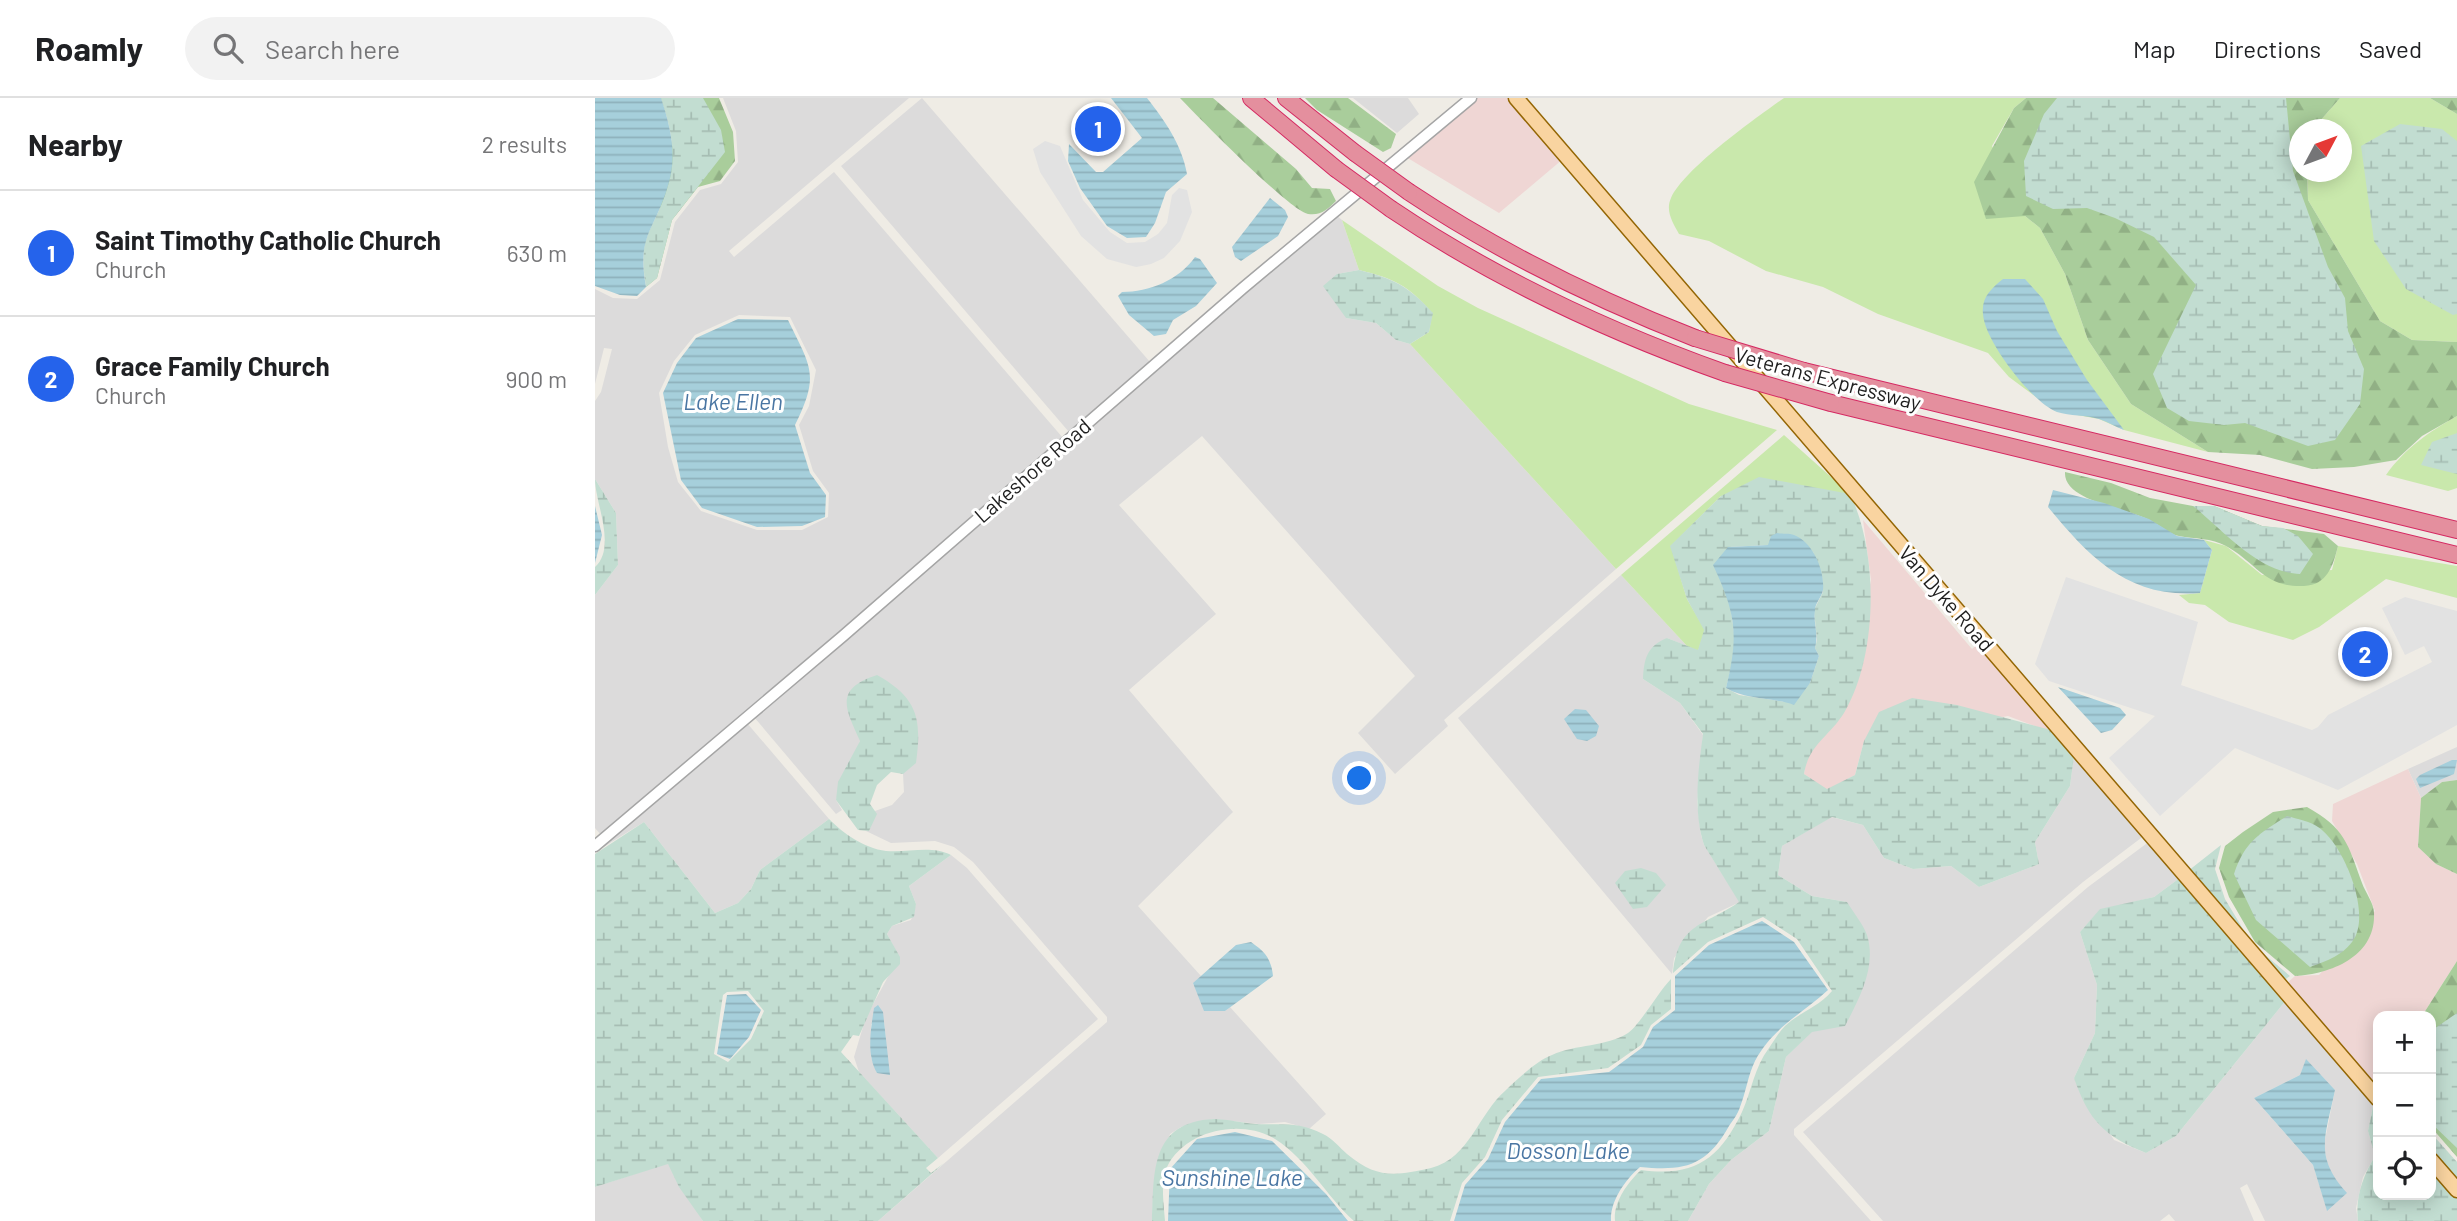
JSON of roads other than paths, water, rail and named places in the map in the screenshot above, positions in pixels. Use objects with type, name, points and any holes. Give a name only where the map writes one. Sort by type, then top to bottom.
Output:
[{"type":"highway","name":"Veterans Expressway","points":[[1251,98],[1336,169],[1430,235],[1530,292],[1638,342],[1725,373],[1831,403],[2457,555]]},
{"type":"highway","name":"Veterans Expressway","points":[[1286,98],[1409,192],[1476,235],[1551,275],[1695,338],[1804,371],[2457,530]]},
{"type":"main road","name":"Van Dyke Road","points":[[1516,98],[2373,1093]]},
{"type":"main road","points":[[2436,1166],[2457,1190]]},
{"type":"street","name":"Lakeshore Road","points":[[595,846],[843,636],[1243,288],[1471,98]]},
{"type":"water","points":[[595,98],[661,98],[668,120],[672,166],[662,204],[645,245],[646,287],[637,296],[620,295],[595,286]]},
{"type":"water","points":[[1111,98],[1147,98],[1172,134],[1185,163],[1187,174],[1166,192],[1155,223],[1146,237],[1127,238],[1107,226],[1080,188],[1068,161],[1069,144],[1096,172],[1103,172],[1142,138]]},
{"type":"water","points":[[1270,198],[1285,210],[1288,217],[1278,236],[1241,261],[1235,257],[1232,247]]},
{"type":"water","points":[[1195,257],[1200,259],[1217,283],[1196,306],[1173,320],[1166,334],[1154,336],[1129,315],[1118,296],[1122,292],[1143,290],[1163,283],[1181,272]]},
{"type":"water","points":[[2003,279],[2025,279],[2043,299],[2057,331],[2087,380],[2124,430],[2099,419],[2057,412],[2035,397],[2023,384],[2000,354],[1985,325],[1983,308],[1986,298]]},
{"type":"water","name":"Lake Ellen","points":[[738,319],[788,320],[807,361],[810,371],[808,394],[795,425],[810,473],[826,495],[825,517],[802,526],[757,527],[702,508],[681,480],[663,393],[677,363],[696,338]]},
{"type":"water","points":[[2053,490],[2104,503],[2149,519],[2177,536],[2204,540],[2212,550],[2200,593],[2152,589],[2113,571],[2095,558],[2048,507]]},
{"type":"water","points":[[595,506],[602,535],[595,563]]},
{"type":"water","points":[[1777,533],[1794,535],[1807,544],[1820,566],[1823,582],[1815,615],[1815,648],[1819,656],[1810,683],[1794,705],[1742,695],[1726,688],[1733,653],[1733,625],[1727,597],[1713,565],[1728,547],[1768,545],[1771,536]]},
{"type":"water","points":[[2058,687],[2120,708],[2126,715],[2112,730],[2101,733]]},
{"type":"water","points":[[1575,709],[1586,710],[1599,726],[1596,736],[1587,741],[1577,739],[1564,719]]},
{"type":"water","points":[[2457,760],[2454,774],[2420,788],[2416,779],[2420,775]]},
{"type":"water","name":"Dosson Lake","points":[[1762,921],[1794,942],[1828,990],[1779,1030],[1762,1049],[1753,1066],[1738,1112],[1712,1150],[1702,1158],[1681,1167],[1640,1167],[1619,1191],[1611,1221],[1454,1221],[1465,1185],[1488,1159],[1505,1122],[1541,1079],[1609,1072],[1643,1047],[1653,1027],[1675,1010],[1675,976],[1709,945]]},
{"type":"water","points":[[1251,942],[1267,956],[1273,976],[1225,1011],[1204,1011],[1193,983],[1236,945]]},
{"type":"water","points":[[746,994],[761,1010],[749,1037],[730,1059],[717,1054],[727,995]]},
{"type":"water","points":[[878,1005],[883,1012],[890,1075],[877,1073],[871,1058],[874,1008]]},
{"type":"water","points":[[2306,1059],[2335,1090],[2326,1133],[2326,1156],[2336,1180],[2347,1193],[2327,1211],[2313,1165],[2254,1098],[2300,1075]]},
{"type":"water","name":"Sunshine Lake","points":[[1235,1132],[1272,1141],[1326,1194],[1348,1221],[1168,1221],[1170,1169],[1197,1139]]},
{"type":"place","name":"Saint Timothy Catholic Church","points":[[1098,129]]},
{"type":"place","name":"Grace Family Church","points":[[2365,654]]}]
